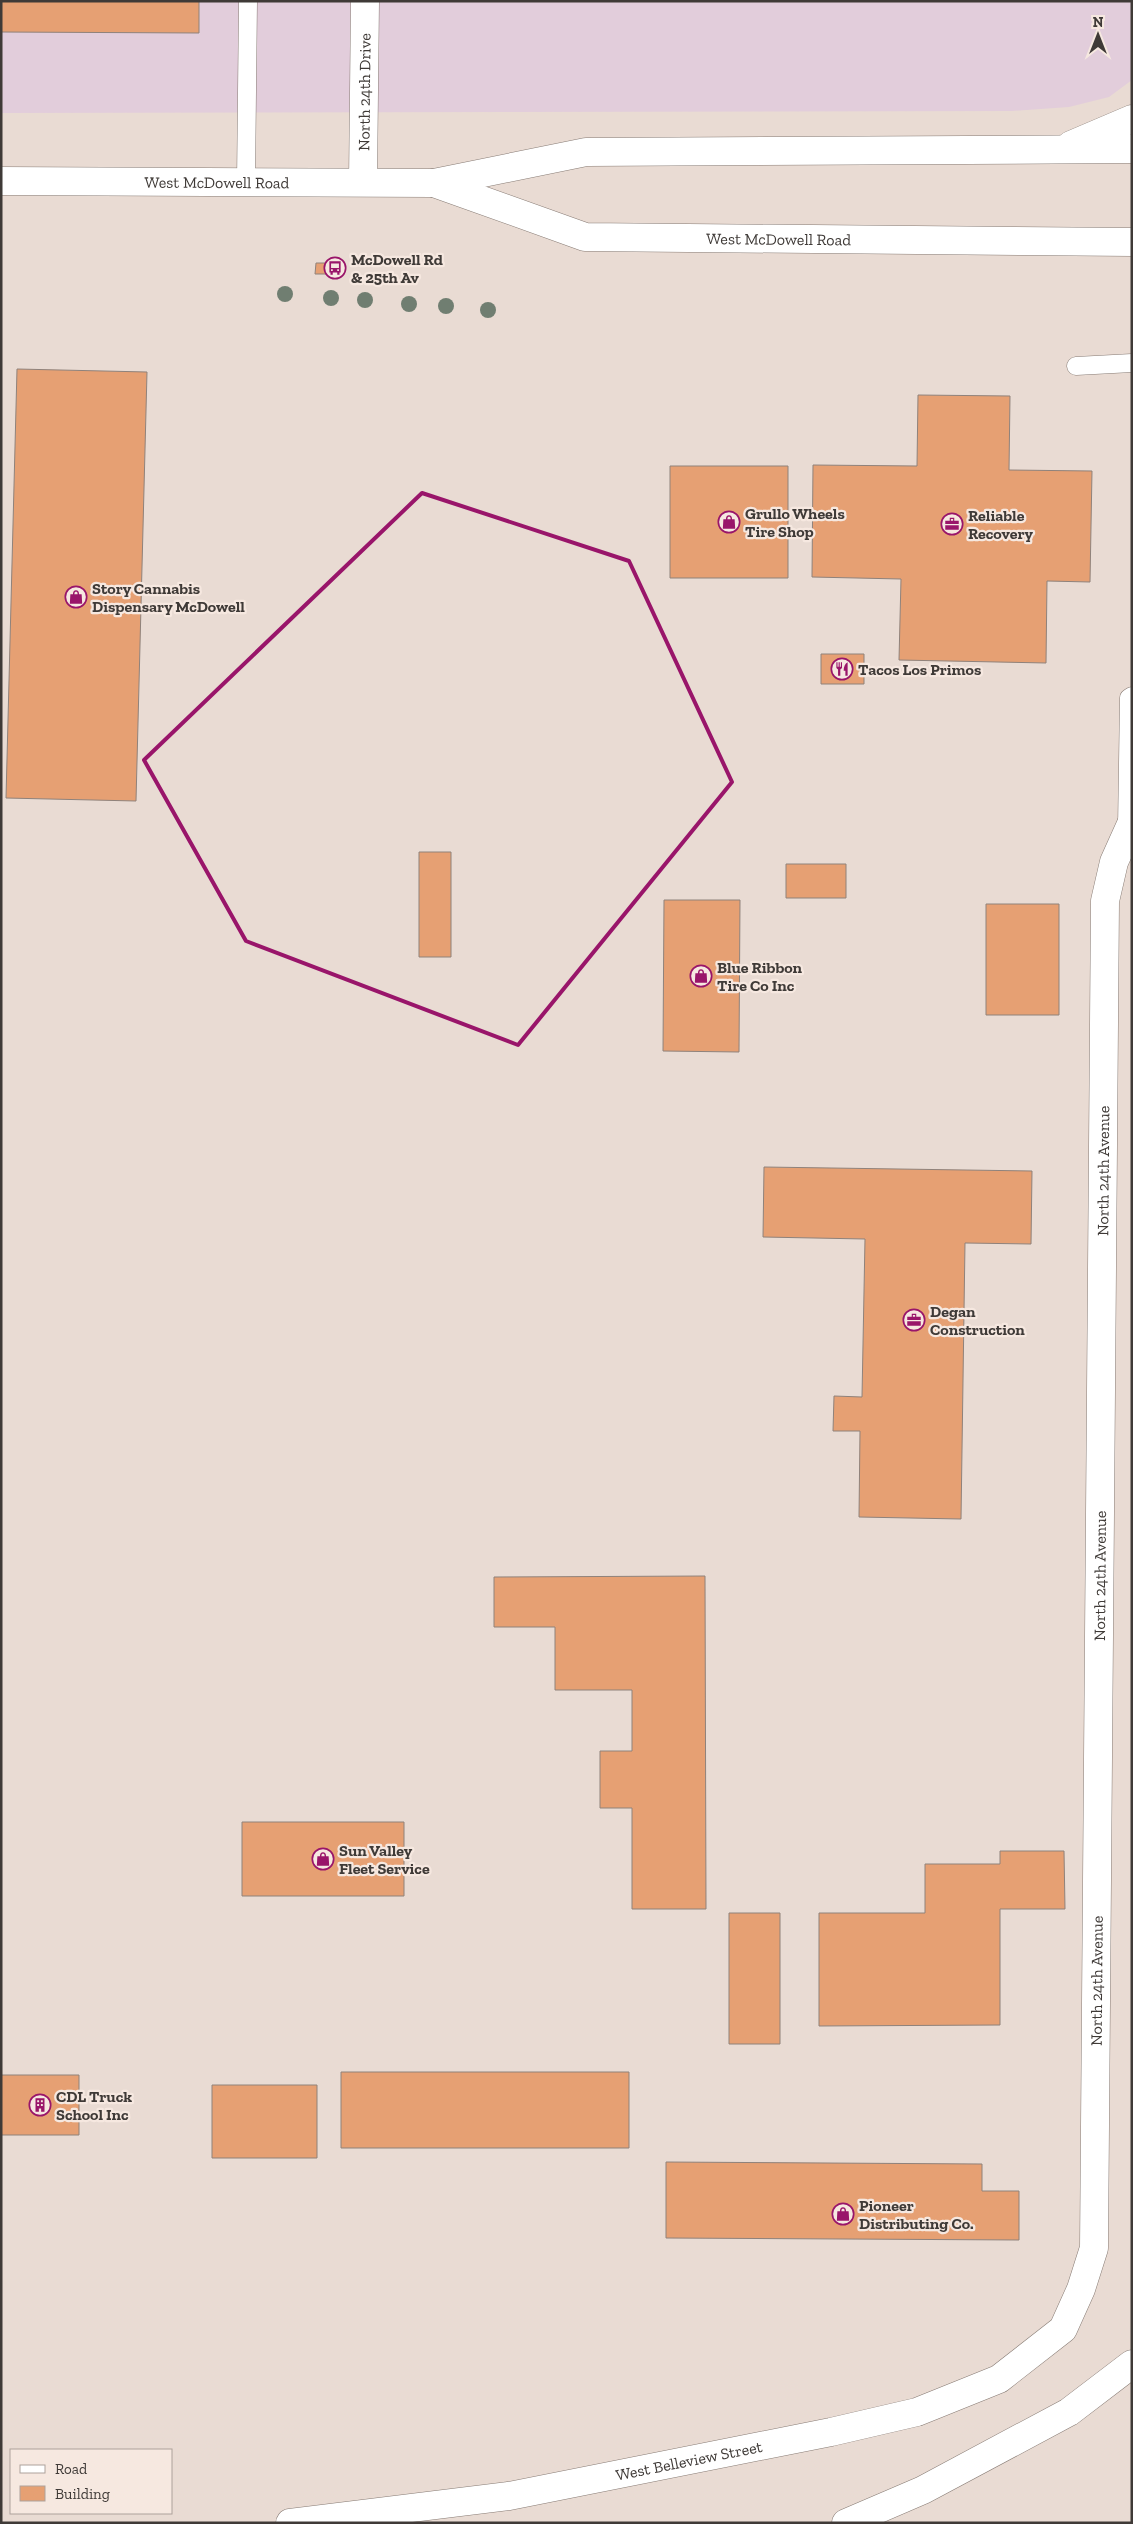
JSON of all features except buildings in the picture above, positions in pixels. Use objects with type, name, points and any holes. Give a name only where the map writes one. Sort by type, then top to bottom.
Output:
[{"type":"main road","name":"North 24th Drive","points":[[363,182],[365,1]]},
{"type":"main road","points":[[1062,150],[1132,119]]},
{"type":"main road","name":"West McDowell Road","points":[[1,181],[434,183],[586,152],[1132,149]]},
{"type":"main road","name":"West McDowell Road","points":[[434,183],[585,237],[1132,242]]},
{"type":"main road","name":"North 24th Avenue","points":[[1063,2329],[1081,2289],[1094,2248],[1105,901],[1114,862],[1129,825]]},
{"type":"main road","name":"West Belleview Street","points":[[290,2523],[509,2496],[831,2432],[917,2412],[999,2379],[1063,2329]]},
{"type":"main road","points":[[846,2523],[924,2490],[1070,2412],[1132,2364]]},
{"type":"lane","points":[[246,182],[248,1]]},
{"type":"lane","points":[[1076,366],[1132,363]]},
{"type":"lane","points":[[1129,825],[1129,698],[1132,696]]},
{"type":"highlighted area","points":[[422,493],[629,561],[732,782],[518,1045],[246,941],[144,760]]},
{"type":"shaded area","points":[[1,1],[1132,1],[1132,80],[1109,97],[1069,107],[1012,111],[1,113]]},
{"type":"place","name":"McDowell Rd & 25th Av","points":[[335,268]]},
{"type":"place","name":"Grullo Wheels Tire Shop","points":[[729,522]]},
{"type":"place","name":"Reliable Recovery","points":[[952,524]]},
{"type":"place","name":"Story Cannabis Dispensary McDowell","points":[[76,597]]},
{"type":"place","name":"Tacos Los Primos","points":[[842,669]]},
{"type":"place","name":"Blue Ribbon Tire Co Inc","points":[[701,976]]},
{"type":"place","name":"Degan Construction","points":[[914,1320]]},
{"type":"place","name":"Sun Valley Fleet Service","points":[[323,1859]]},
{"type":"place","name":"CDL Truck School Inc","points":[[40,2105]]},
{"type":"place","name":"Pioneer Distributing Co.","points":[[843,2214]]}]
